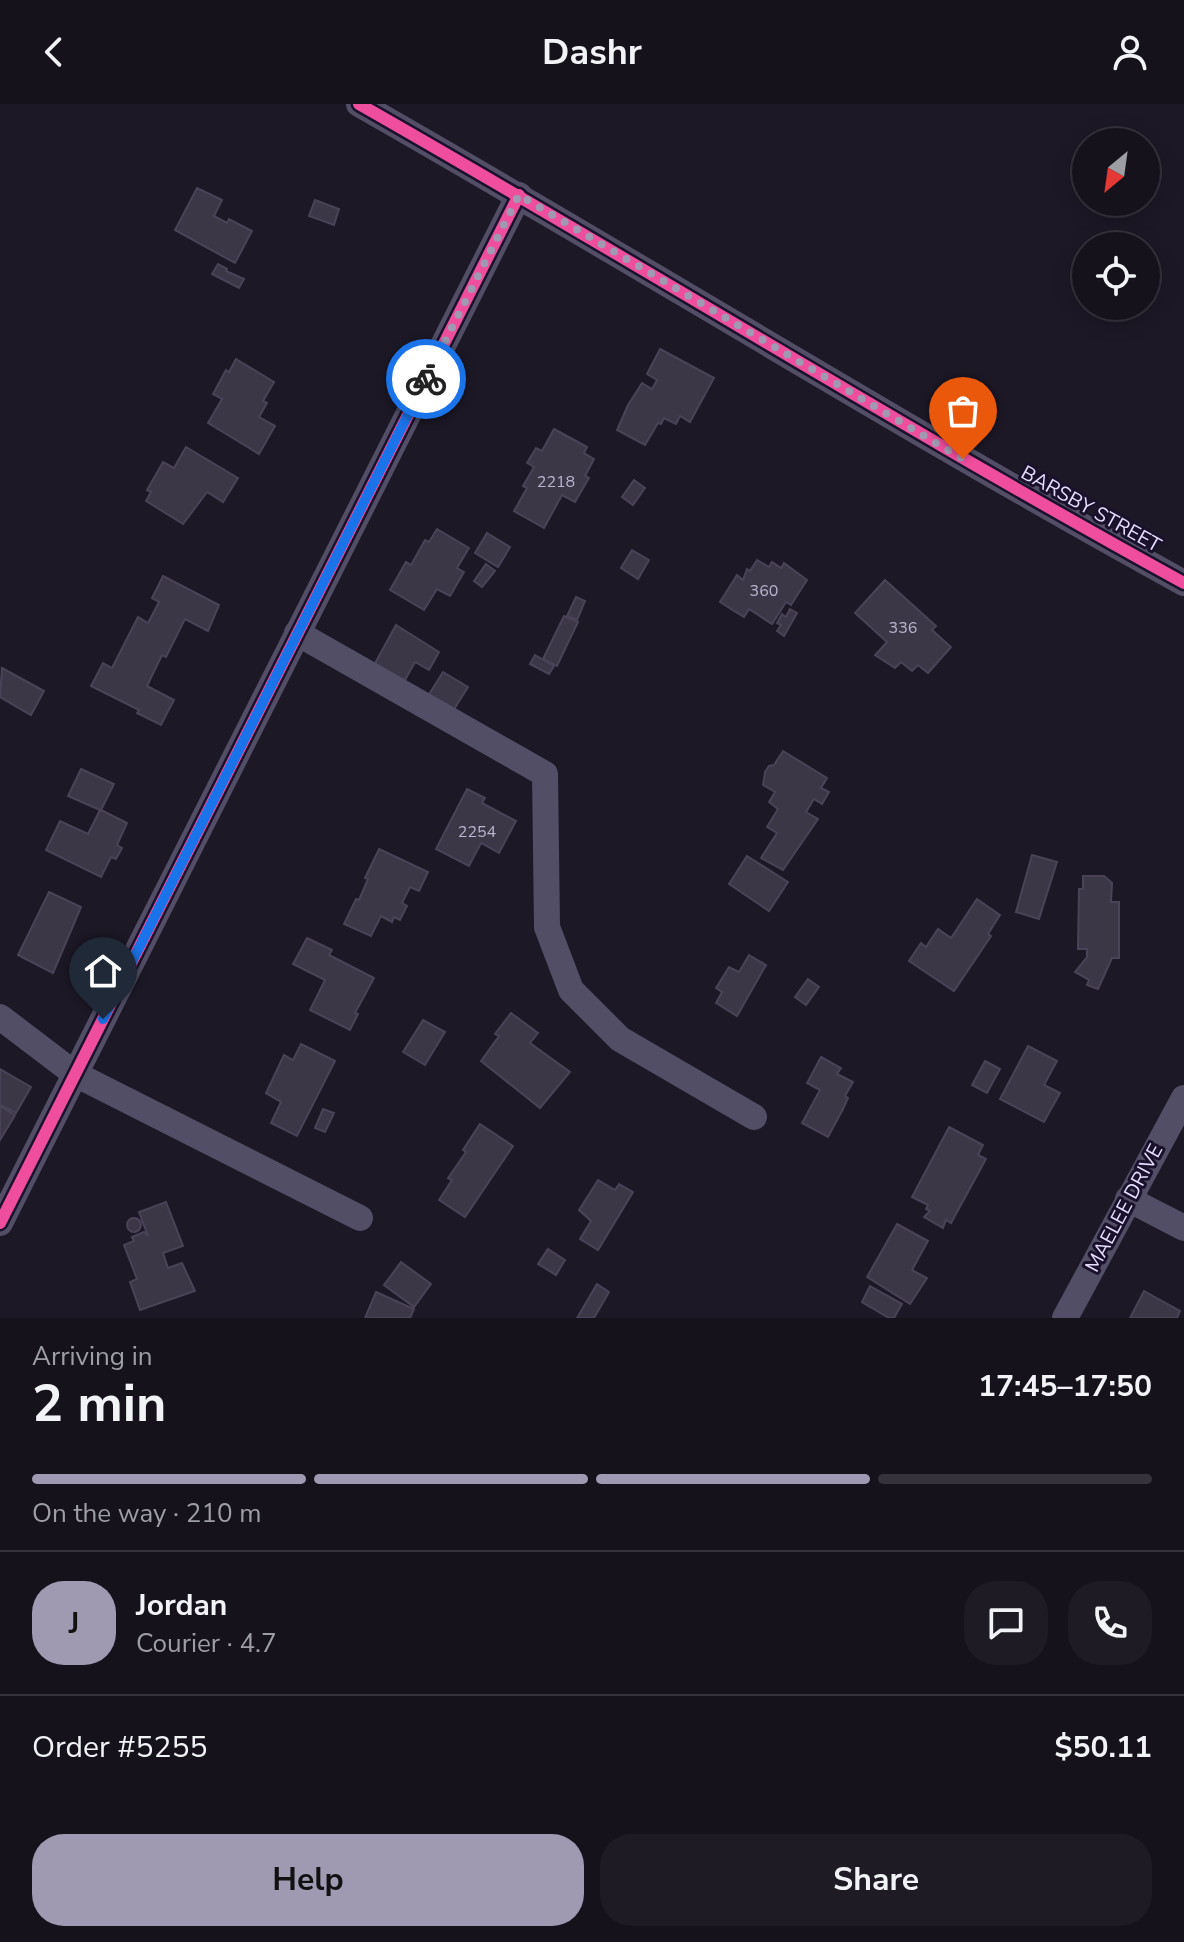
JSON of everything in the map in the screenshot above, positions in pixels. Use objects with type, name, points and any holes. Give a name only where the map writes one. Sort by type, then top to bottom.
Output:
[{"type":"street","name":"BARSBY STREET","points":[[359,104],[519,195],[1015,490],[1184,583]]},
{"type":"street","points":[[0,1223],[519,195]]},
{"type":"street","points":[[297,633],[545,774],[547,927],[571,990],[620,1039],[754,1117]]},
{"type":"street","points":[[0,1017],[75,1074],[360,1218]]},
{"type":"street","name":"MAELEE DRIVE","points":[[1065,1318],[1184,1098]]},
{"type":"street","points":[[1128,1199],[1184,1228]]},
{"type":"building","points":[[197,188],[222,200],[214,216],[227,223],[229,219],[252,231],[235,263],[175,230]]},
{"type":"building","points":[[315,200],[339,209],[334,225],[309,216]]},
{"type":"building","points":[[218,264],[244,279],[239,288],[212,274]]},
{"type":"building","points":[[660,349],[714,378],[690,422],[680,416],[676,424],[664,418],[645,445],[617,430],[642,383],[652,389],[657,380],[647,374]]},
{"type":"building","points":[[236,359],[274,382],[263,401],[267,403],[259,417],[275,426],[259,454],[208,423],[222,399],[213,394]]},
{"type":"building","points":[[554,429],[587,447],[584,453],[594,459],[585,476],[589,478],[575,502],[562,495],[544,528],[514,511],[534,467],[527,463],[536,448],[542,451]]},
{"type":"building","points":[[186,447],[238,478],[223,502],[207,492],[183,524],[146,501],[151,492],[147,490],[163,462],[174,468]]},
{"type":"building","points":[[634,480],[645,488],[633,505],[622,497]]},
{"type":"building","points":[[437,529],[469,548],[457,568],[464,572],[450,596],[437,589],[424,610],[390,590],[406,562],[411,565],[425,540],[429,542]]},
{"type":"building","points":[[487,533],[510,547],[498,567],[475,553]]},
{"type":"building","points":[[632,550],[649,560],[638,579],[621,568]]},
{"type":"building","points":[[757,560],[769,567],[772,562],[781,568],[784,563],[807,580],[791,605],[786,602],[772,624],[749,609],[744,617],[720,602],[737,575],[743,580],[747,569],[750,571]]},
{"type":"building","points":[[486,564],[495,571],[482,587],[474,581]]},
{"type":"building","points":[[163,576],[219,605],[208,631],[185,619],[147,686],[174,700],[161,725],[91,686],[103,663],[112,668],[138,617],[148,623],[159,602],[152,598]]},
{"type":"building","points":[[885,580],[936,626],[932,630],[951,647],[928,673],[918,665],[912,671],[901,662],[895,668],[875,655],[887,642],[855,613]]},
{"type":"building","points":[[576,597],[585,601],[577,620],[567,616]]},
{"type":"building","points":[[790,609],[797,613],[784,636],[777,631],[781,625],[777,623],[782,614],[786,617]]},
{"type":"building","points":[[564,616],[578,622],[557,666],[543,659]]},
{"type":"building","points":[[396,625],[439,652],[429,670],[415,662],[404,682],[374,665]]},
{"type":"building","points":[[535,655],[554,666],[549,674],[530,664]]},
{"type":"building","points":[[2,668],[44,691],[31,715],[0,697]]},
{"type":"building","points":[[443,672],[468,687],[453,711],[428,696]]},
{"type":"building","points":[[783,751],[827,778],[821,788],[829,792],[822,804],[814,799],[806,812],[818,819],[783,870],[761,858],[777,833],[767,827],[778,809],[769,802],[775,792],[763,785],[765,772]]},
{"type":"building","points":[[81,769],[114,784],[101,810],[127,823],[117,845],[122,848],[116,859],[111,857],[101,877],[46,850],[60,821],[88,834],[100,810],[68,796]]},
{"type":"building","points":[[467,789],[485,798],[482,803],[516,821],[499,853],[481,843],[469,866],[436,849]]},
{"type":"building","points":[[379,849],[428,872],[419,891],[410,887],[402,903],[407,906],[400,920],[394,917],[392,922],[381,916],[371,936],[344,924],[356,899],[359,900],[368,879],[365,878]]},
{"type":"building","points":[[1032,855],[1057,862],[1039,919],[1016,912]]},
{"type":"building","points":[[747,856],[788,882],[769,911],[729,884]]},
{"type":"building","points":[[1083,876],[1104,876],[1112,883],[1111,902],[1119,902],[1119,958],[1112,958],[1098,989],[1087,985],[1089,980],[1075,972],[1087,957],[1087,949],[1078,949],[1079,889],[1083,889]]},
{"type":"building","points":[[49,892],[81,907],[53,973],[18,955]]},
{"type":"building","points":[[977,899],[1000,915],[988,934],[991,936],[954,991],[909,961],[921,943],[926,947],[938,929],[951,938]]},
{"type":"building","points":[[307,938],[332,950],[329,955],[374,978],[355,1013],[358,1014],[350,1030],[310,1010],[325,980],[293,964]]},
{"type":"building","points":[[749,955],[766,965],[737,1016],[716,1003],[722,992],[716,988],[729,967],[739,972]]},
{"type":"building","points":[[808,979],[819,987],[806,1005],[795,997]]},
{"type":"building","points":[[511,1013],[538,1033],[530,1043],[570,1072],[540,1108],[481,1061],[499,1036],[495,1034]]},
{"type":"building","points":[[423,1020],[445,1032],[425,1065],[403,1052]]},
{"type":"building","points":[[301,1044],[335,1061],[297,1136],[271,1123],[281,1102],[266,1093],[284,1055],[293,1060]]},
{"type":"building","points":[[1028,1046],[1057,1061],[1044,1085],[1060,1093],[1044,1122],[1000,1099]]},
{"type":"building","points":[[821,1057],[841,1068],[837,1074],[853,1082],[828,1137],[802,1123],[820,1090],[807,1083]]},
{"type":"building","points":[[985,1061],[1000,1069],[987,1093],[972,1085]]},
{"type":"building","points":[[0,1069],[31,1087],[16,1113],[0,1105]]},
{"type":"building","points":[[0,1106],[15,1115],[0,1140]]},
{"type":"building","points":[[323,1109],[334,1113],[325,1132],[315,1128]]},
{"type":"building","points":[[480,1124],[513,1146],[465,1217],[439,1200],[452,1180],[448,1178],[466,1152],[463,1150]]},
{"type":"building","points":[[949,1127],[983,1145],[978,1155],[986,1159],[951,1223],[946,1220],[943,1228],[924,1217],[930,1211],[926,1209],[928,1205],[912,1197]]},
{"type":"building","points":[[598,1180],[615,1190],[619,1184],[633,1192],[598,1250],[580,1239],[591,1221],[579,1210]]},
{"type":"building","points":[[166,1202],[183,1246],[163,1253],[168,1268],[182,1263],[195,1291],[140,1310],[130,1282],[137,1279],[124,1245],[144,1232],[148,1236],[139,1212]]},
{"type":"building","points":[[134,1218],[141,1225],[134,1232],[127,1225]]},
{"type":"building","points":[[897,1224],[928,1241],[912,1270],[927,1278],[910,1304],[867,1277]]},
{"type":"building","points":[[548,1249],[565,1260],[556,1275],[538,1264]]},
{"type":"building","points":[[401,1262],[431,1284],[414,1307],[384,1285]]},
{"type":"building","points":[[597,1284],[609,1292],[594,1318],[577,1318]]},
{"type":"building","points":[[870,1286],[902,1304],[894,1318],[862,1302]]},
{"type":"building","points":[[1144,1291],[1180,1311],[1177,1318],[1130,1318]]},
{"type":"building","points":[[376,1292],[414,1309],[410,1318],[365,1318]]},
{"type":"cycle path","points":[[359,104],[976,466],[1184,583]]},
{"type":"cycle path","points":[[0,1223],[519,195]]},
{"type":"way so far","points":[[426,379],[519,195],[963,459]]},
{"type":"route","points":[[103,1019],[426,379]]}]
